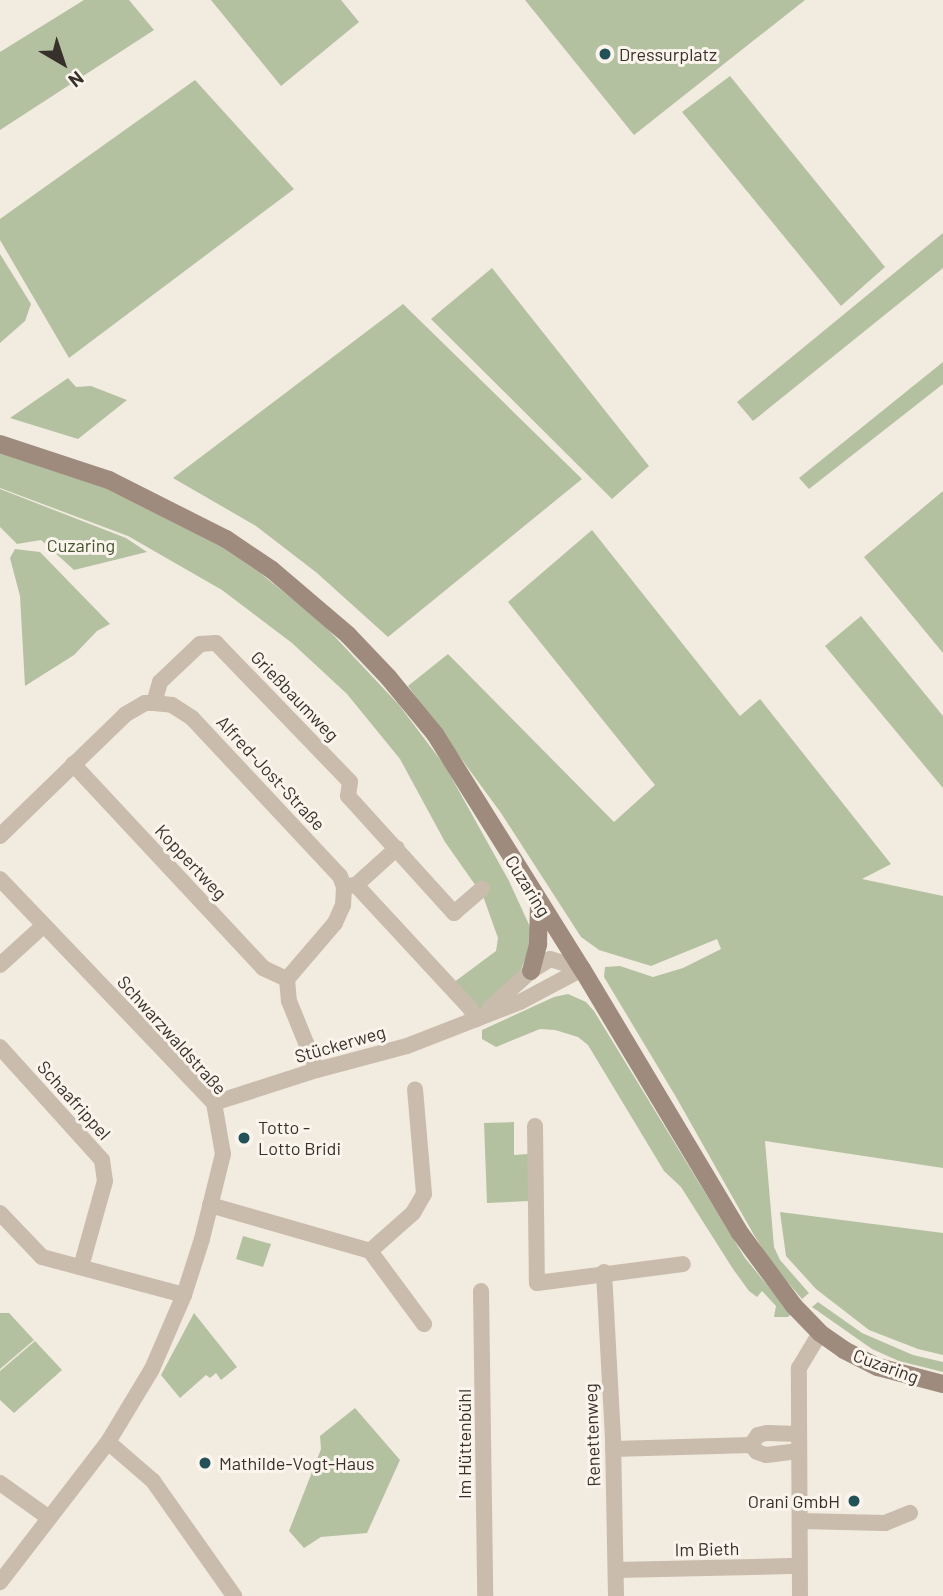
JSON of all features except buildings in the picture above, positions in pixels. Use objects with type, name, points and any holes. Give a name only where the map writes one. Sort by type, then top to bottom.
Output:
[{"type":"main road","name":"Cuzaring","points":[[0,444],[109,480],[167,507],[248,553],[312,602],[388,677],[435,734],[582,969],[740,1233],[794,1306],[820,1333],[844,1350],[878,1367],[943,1384]]},
{"type":"main road","points":[[531,971],[538,944],[539,903]]},
{"type":"street","name":"Grießbaumweg","points":[[154,703],[160,682],[200,644],[216,643],[350,782],[348,796],[454,913],[482,889]]},
{"type":"street","points":[[0,836],[125,714],[145,703],[154,703]]},
{"type":"street","name":"Alfred-Jost-Straße","points":[[154,703],[172,705],[192,718],[340,876],[470,1008],[476,1019]]},
{"type":"street","name":"Koppertweg","points":[[73,764],[263,968],[287,979]]},
{"type":"street","points":[[317,1070],[289,1001],[287,979],[335,923],[350,886],[397,848]]},
{"type":"street","name":"Schwarzwaldstraße","points":[[0,879],[214,1103],[223,1154],[184,1296],[152,1369],[108,1442],[0,1582]]},
{"type":"street","points":[[0,965],[44,925]]},
{"type":"street","name":"Stückerweg","points":[[476,1019],[531,971],[550,959],[582,969]]},
{"type":"street","name":"Stückerweg","points":[[214,1103],[317,1070],[407,1046],[520,1002],[582,969]]},
{"type":"street","name":"Schaafrippel","points":[[0,1047],[102,1160],[105,1181],[81,1267]]},
{"type":"street","points":[[370,1251],[413,1213],[424,1194],[415,1089]]},
{"type":"street","points":[[535,1126],[537,1283],[604,1272],[683,1264]]},
{"type":"street","points":[[210,1205],[370,1251],[424,1324]]},
{"type":"street","points":[[0,1213],[42,1257],[59,1264],[81,1267],[184,1296]]},
{"type":"street","name":"Renettenweg","points":[[604,1272],[616,1596]]},
{"type":"street","name":"Im Hüttenbühl","points":[[481,1291],[485,1596]]},
{"type":"street","points":[[800,1596],[799,1368],[808,1348],[820,1333]]},
{"type":"street","points":[[751,1445],[758,1435],[766,1433],[799,1433]]},
{"type":"street","points":[[108,1442],[153,1481],[234,1596]]},
{"type":"street","points":[[612,1449],[751,1445]]},
{"type":"street","points":[[751,1445],[757,1452],[766,1455],[799,1451]]},
{"type":"street","points":[[0,1483],[50,1518]]},
{"type":"street","points":[[800,1521],[885,1523],[910,1513]]},
{"type":"street","name":"Im Bieth","points":[[616,1570],[799,1566]]},
{"type":"green space","points":[[84,0],[129,0],[154,30],[0,130],[0,52]]},
{"type":"green space","points":[[211,0],[341,0],[359,22],[281,86]]},
{"type":"green space","points":[[525,0],[805,0],[634,135]]},
{"type":"green space","points":[[730,76],[885,267],[841,306],[682,112]]},
{"type":"green space","points":[[195,80],[294,189],[69,358],[0,240],[0,219]]},
{"type":"green space","points":[[943,233],[943,268],[753,421],[737,402]]},
{"type":"green space","points":[[0,254],[31,304],[25,321],[0,343]]},
{"type":"green space","points":[[492,268],[649,466],[612,499],[431,319]]},
{"type":"green space","points":[[403,304],[582,479],[388,637],[317,573],[256,526],[173,478]]},
{"type":"green space","points":[[943,362],[943,384],[809,489],[799,478]]},
{"type":"green space","points":[[68,378],[76,387],[91,386],[127,400],[78,439],[10,418]]},
{"type":"green space","points":[[0,451],[90,479],[209,538],[259,572],[322,623],[399,705],[445,766],[509,881],[531,929],[531,943],[519,975],[477,1014],[453,983],[496,951],[498,938],[483,896],[445,842],[400,759],[347,694],[292,643],[222,590],[128,536],[0,488]]},
{"type":"green space","name":"Cuzaring","points":[[0,489],[126,538],[147,552],[74,570],[41,540],[17,544],[0,527]]},
{"type":"green space","points":[[943,491],[943,653],[864,557]]},
{"type":"green space","points":[[592,530],[740,716],[760,699],[891,864],[862,879],[943,896],[943,1168],[765,1141],[774,1247],[780,1260],[809,1293],[802,1299],[773,1265],[754,1235],[604,977],[605,967],[620,966],[653,977],[683,968],[721,949],[717,939],[651,966],[599,950],[581,937],[501,813],[408,686],[448,654],[614,822],[655,785],[508,602]]},
{"type":"green space","points":[[15,549],[40,552],[110,624],[97,631],[74,655],[25,686],[20,596],[10,558]]},
{"type":"green space","points":[[861,616],[943,716],[943,788],[825,646]]},
{"type":"green space","points":[[568,994],[586,1002],[594,1011],[745,1258],[791,1314],[788,1317],[774,1317],[776,1306],[762,1291],[757,1297],[749,1291],[681,1187],[664,1171],[588,1045],[578,1037],[555,1030],[540,1029],[496,1047],[482,1039],[482,1030],[554,997]]},
{"type":"green space","points":[[514,1122],[514,1155],[528,1154],[529,1201],[487,1203],[484,1123]]},
{"type":"green space","points":[[780,1212],[943,1233],[943,1355],[918,1349],[869,1330],[816,1289],[786,1256]]},
{"type":"green space","points":[[243,1236],[271,1244],[263,1267],[236,1259]]},
{"type":"green space","points":[[818,1302],[862,1333],[913,1355],[943,1362],[943,1372],[899,1361],[872,1349],[812,1307]]},
{"type":"green space","points":[[0,1313],[9,1313],[34,1340],[0,1369]]},
{"type":"green space","points":[[194,1313],[237,1367],[221,1380],[216,1373],[210,1378],[206,1375],[180,1398],[161,1375]]},
{"type":"green space","points":[[35,1341],[62,1370],[14,1413],[0,1400],[0,1371]]},
{"type":"green space","points":[[355,1408],[400,1460],[367,1533],[321,1537],[304,1548],[289,1531],[321,1449],[320,1436]]},
{"type":"place","name":"Dressurplatz","points":[[605,54]]},
{"type":"place","name":"Totto - Lotto Bridi","points":[[244,1138]]},
{"type":"place","name":"Mathilde-Vogt-Haus","points":[[205,1463]]},
{"type":"place","name":"Orani GmbH","points":[[854,1501]]}]
